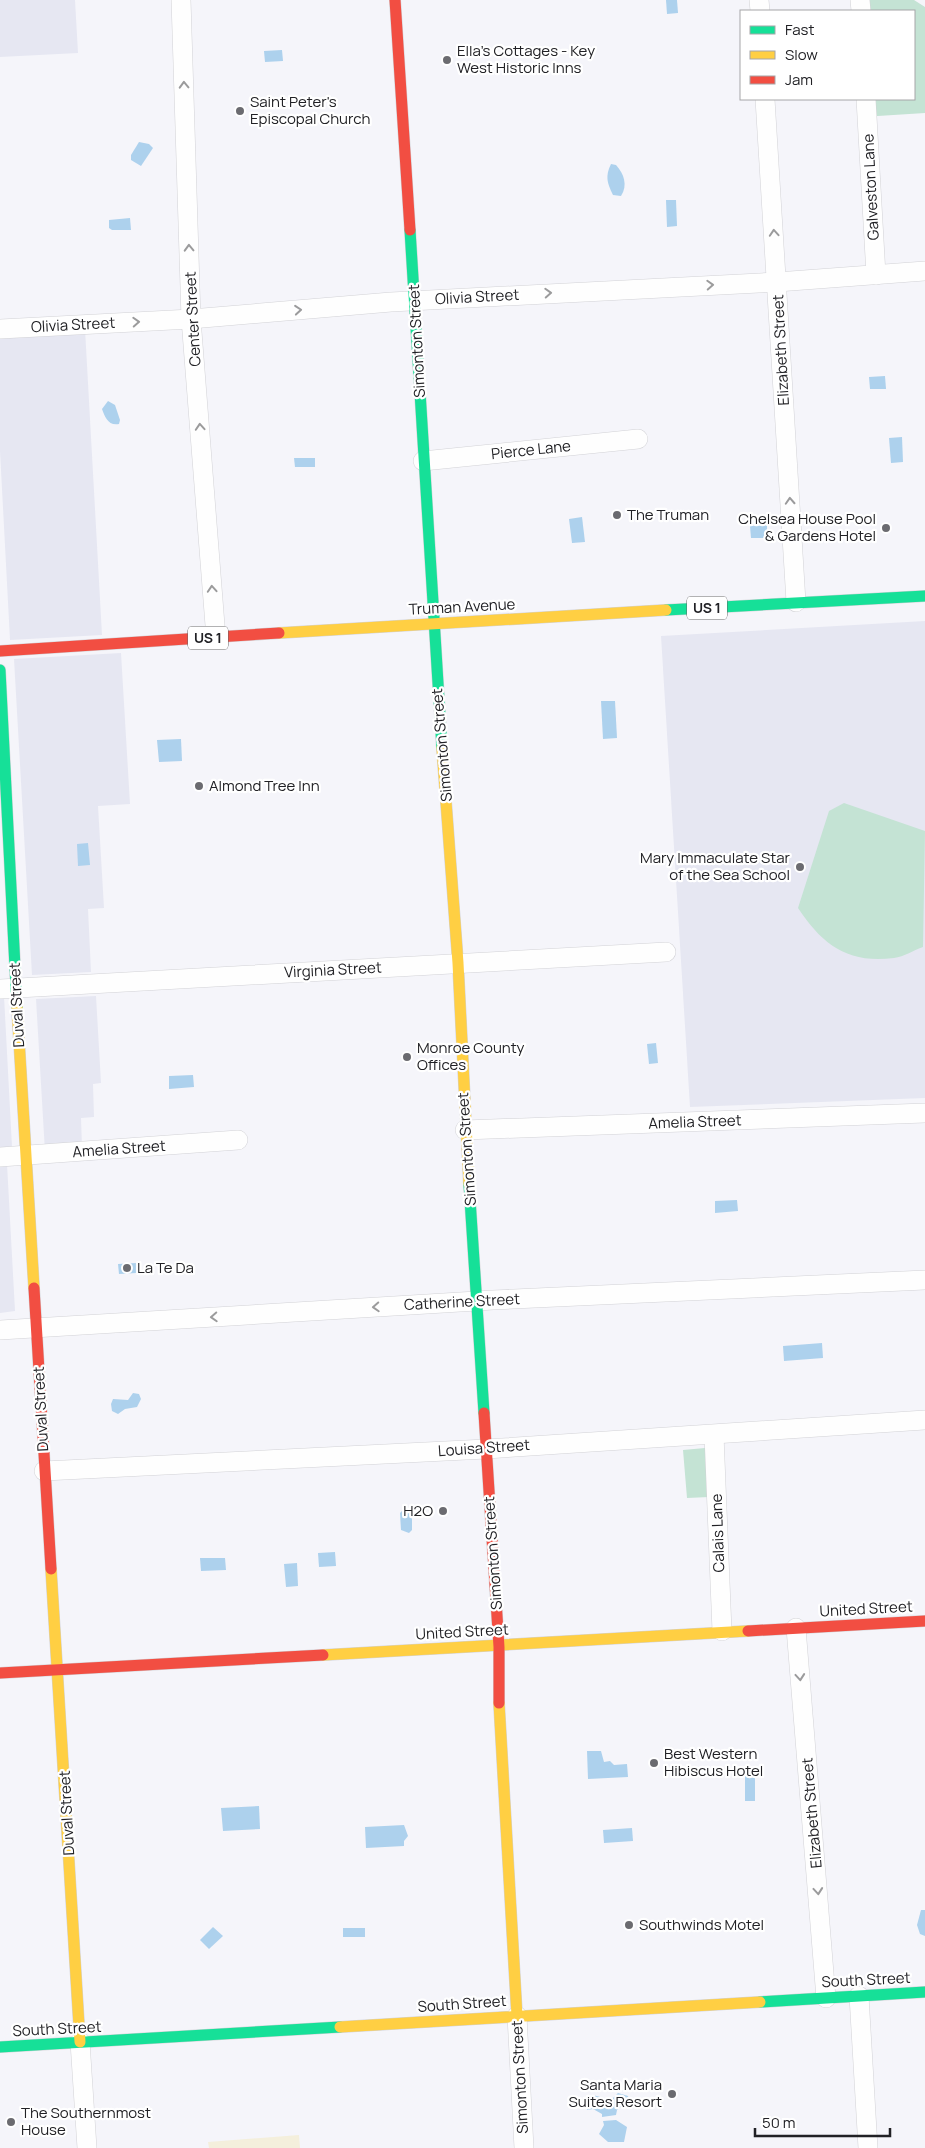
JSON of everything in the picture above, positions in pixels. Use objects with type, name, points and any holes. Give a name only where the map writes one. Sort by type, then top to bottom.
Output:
[{"type":"street","name":"Center Street","points":[[181,0],[191,319],[216,638]]},
{"type":"street","name":"Simonton Street","points":[[396,0],[436,673],[458,963],[465,1130],[499,1646],[498,1690],[524,2148]]},
{"type":"street","name":"Elizabeth Street","points":[[765,100],[796,602]]},
{"type":"street","name":"Galveston Lane","points":[[866,100],[876,275]]},
{"type":"street","name":"Olivia Street","points":[[0,329],[191,319],[415,301],[777,282],[925,271]]},
{"type":"street","name":"Pierce Lane","points":[[424,461],[638,439]]},
{"type":"street","name":"Truman Avenue","points":[[0,651],[796,602],[925,596]]},
{"type":"street","name":"Duval Street","points":[[0,670],[8,989],[26,1156],[87,2148]]},
{"type":"street","name":"Virginia Street","points":[[8,989],[666,952]]},
{"type":"street","name":"Amelia Street","points":[[465,1130],[925,1113]]},
{"type":"street","name":"Amelia Street","points":[[0,1157],[238,1140]]},
{"type":"street","name":"Catherine Street","points":[[0,1330],[477,1302],[925,1280]]},
{"type":"street","name":"Louisa Street","points":[[44,1471],[486,1449],[925,1420]]},
{"type":"street","name":"Calais Lane","points":[[714,1435],[722,1631]]},
{"type":"street","name":"United Street","points":[[0,1673],[925,1621]]},
{"type":"street","name":"Elizabeth Street","points":[[796,1628],[826,1998]]},
{"type":"street","name":"South Street","points":[[0,2047],[925,1992]]},
{"type":"street","points":[[859,1996],[868,2148]]},
{"type":"shaded area","points":[[0,0],[75,0],[78,53],[0,57]]},
{"type":"shaded area","points":[[85,329],[102,635],[10,640],[0,451],[0,333]]},
{"type":"shaded area","name":"Mary Immaculate Star of the Sea School","points":[[925,621],[925,1098],[690,1107],[661,636]]},
{"type":"shaded area","points":[[121,653],[130,804],[98,806],[104,908],[88,909],[91,972],[32,975],[14,659]]},
{"type":"shaded area","points":[[0,996],[4,996],[12,1147],[0,1148]]},
{"type":"shaded area","points":[[96,996],[101,1083],[93,1084],[94,1117],[81,1118],[82,1147],[45,1152],[36,999]]},
{"type":"shaded area","points":[[7,1164],[15,1311],[0,1313],[0,1165]]},
{"type":"green space","points":[[857,0],[914,0],[925,7],[925,113],[862,117],[861,100],[915,100],[915,10],[857,10]]},
{"type":"green space","points":[[844,803],[925,831],[923,947],[894,958],[863,958],[849,954],[837,949],[817,932],[798,908],[829,811]]},
{"type":"green space","points":[[705,1448],[709,1497],[687,1498],[683,1450]]},
{"type":"sand","points":[[299,2135],[300,2148],[209,2148],[208,2142]]},
{"type":"water","points":[[666,0],[677,0],[678,13],[667,14]]},
{"type":"water","points":[[282,50],[283,61],[265,62],[264,51]]},
{"type":"water","points":[[139,142],[149,144],[153,148],[141,166],[131,160],[131,155]]},
{"type":"water","points":[[611,164],[616,165],[623,176],[625,184],[621,196],[613,195],[608,183],[607,176]]},
{"type":"water","points":[[666,200],[676,200],[677,226],[667,227]]},
{"type":"water","points":[[130,218],[131,230],[112,230],[109,228],[109,220]]},
{"type":"water","points":[[885,376],[886,389],[870,389],[869,377]]},
{"type":"water","points":[[108,401],[115,405],[120,420],[119,424],[112,424],[104,415],[102,409]]},
{"type":"water","points":[[902,437],[903,462],[891,463],[889,438]]},
{"type":"water","points":[[294,458],[315,458],[315,467],[295,467]]},
{"type":"water","points":[[582,517],[585,542],[572,543],[569,519]]},
{"type":"water","points":[[767,525],[767,538],[751,538],[750,526]]},
{"type":"water","points":[[601,701],[615,701],[617,738],[603,739]]},
{"type":"water","points":[[181,739],[182,761],[159,762],[157,740]]},
{"type":"water","points":[[88,843],[90,865],[78,866],[77,844]]},
{"type":"water","points":[[656,1043],[658,1063],[649,1064],[647,1044]]},
{"type":"water","points":[[193,1075],[194,1087],[169,1089],[169,1076]]},
{"type":"water","points":[[737,1200],[738,1211],[715,1213],[715,1201]]},
{"type":"water","name":"La Te Da","points":[[136,1263],[136,1273],[119,1274],[118,1264]]},
{"type":"water","points":[[822,1343],[823,1358],[784,1361],[783,1346]]},
{"type":"water","points":[[133,1393],[139,1394],[141,1399],[137,1407],[125,1409],[118,1414],[112,1411],[111,1404],[113,1399],[128,1400]]},
{"type":"water","points":[[404,1509],[412,1513],[412,1530],[409,1533],[401,1530],[400,1513]]},
{"type":"water","points":[[335,1552],[336,1566],[319,1567],[318,1553]]},
{"type":"water","points":[[200,1558],[225,1558],[226,1570],[201,1571]]},
{"type":"water","points":[[297,1563],[298,1586],[286,1587],[284,1564]]},
{"type":"water","points":[[587,1751],[601,1751],[604,1762],[610,1761],[614,1765],[627,1764],[628,1777],[588,1779]]},
{"type":"water","points":[[745,1776],[755,1776],[755,1801],[745,1801]]},
{"type":"water","points":[[259,1806],[260,1829],[223,1831],[221,1808]]},
{"type":"water","points":[[404,1825],[408,1836],[404,1841],[404,1846],[366,1848],[365,1827]]},
{"type":"water","points":[[632,1828],[633,1841],[604,1843],[603,1830]]},
{"type":"water","points":[[921,1910],[925,1910],[925,1936],[920,1934],[917,1925]]},
{"type":"water","points":[[213,1927],[223,1936],[209,1949],[200,1940]]},
{"type":"water","points":[[343,1928],[365,1928],[365,1937],[343,1937]]},
{"type":"water","points":[[618,2093],[628,2096],[629,2100],[617,2110],[616,2115],[602,2117],[602,2114],[593,2109],[587,2110],[588,2101],[593,2095],[611,2100]]},
{"type":"water","points":[[616,2120],[627,2127],[624,2142],[608,2142],[599,2134],[604,2125],[603,2121]]},
{"type":"traffic: fast","points":[[410,230],[442,748]]},
{"type":"traffic: fast","points":[[666,610],[925,596]]},
{"type":"traffic: fast","points":[[0,670],[17,1007]]},
{"type":"traffic: fast","points":[[469,1184],[484,1413]]},
{"type":"traffic: fast","points":[[760,2002],[925,1992]]},
{"type":"traffic: fast","points":[[0,2047],[340,2027]]},
{"type":"traffic: slow","points":[[279,633],[666,610]]},
{"type":"traffic: slow","points":[[442,748],[458,963],[469,1184]]},
{"type":"traffic: slow","points":[[17,1007],[34,1288]]},
{"type":"traffic: slow","points":[[51,1569],[80,2042]]},
{"type":"traffic: slow","points":[[323,1655],[748,1631]]},
{"type":"traffic: slow","points":[[499,1703],[517,2016]]},
{"type":"traffic: slow","points":[[340,2027],[760,2002]]},
{"type":"traffic: jam","points":[[395,0],[410,230]]},
{"type":"traffic: jam","points":[[0,651],[279,633]]},
{"type":"traffic: jam","points":[[34,1288],[51,1569]]},
{"type":"traffic: jam","points":[[484,1413],[499,1647],[499,1703]]},
{"type":"traffic: jam","points":[[748,1631],[925,1621]]},
{"type":"traffic: jam","points":[[0,1673],[323,1655]]},
{"type":"place","name":"Ella's Cottages - Key West Historic Inns","points":[[447,60]]},
{"type":"place","name":"Saint Peter's Episcopal Church","points":[[240,111]]},
{"type":"place","name":"The Truman","points":[[617,515]]},
{"type":"place","name":"Chelsea House Pool & Gardens Hotel","points":[[886,528]]},
{"type":"place","name":"Almond Tree Inn","points":[[199,786]]},
{"type":"place","name":"Mary Immaculate Star of the Sea School","points":[[800,867]]},
{"type":"place","name":"Monroe County Offices","points":[[407,1057]]},
{"type":"place","name":"La Te Da","points":[[127,1268]]},
{"type":"place","name":"H2O","points":[[443,1511]]},
{"type":"place","name":"Best Western Hibiscus Hotel","points":[[654,1763]]},
{"type":"place","name":"Southwinds Motel","points":[[629,1925]]},
{"type":"place","name":"Santa Maria Suites Resort","points":[[672,2094]]},
{"type":"place","name":"The Southernmost House","points":[[11,2122]]}]
